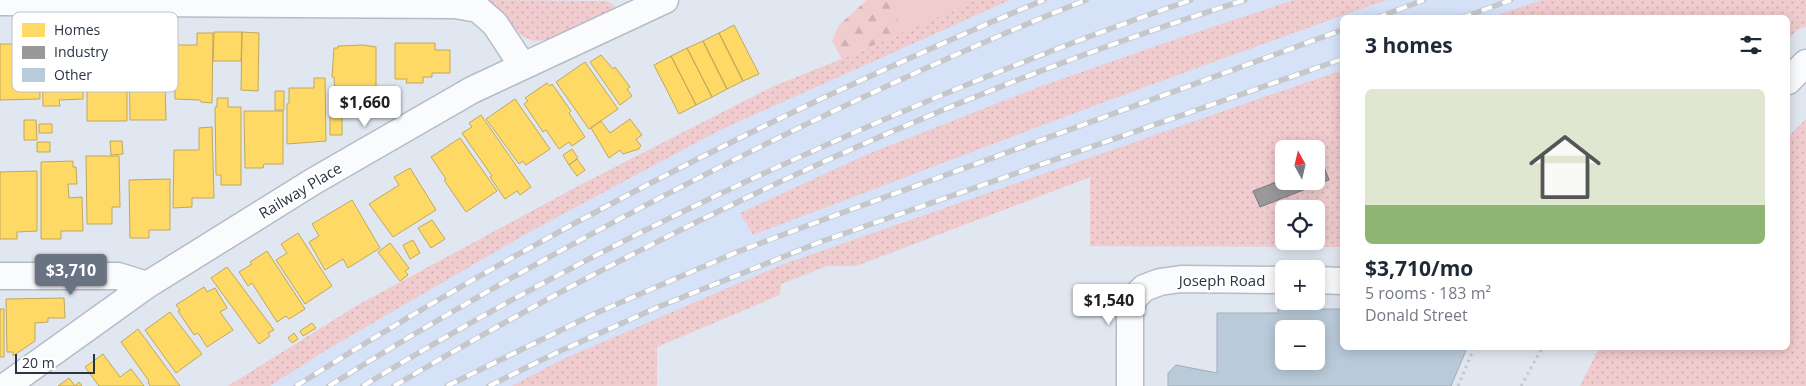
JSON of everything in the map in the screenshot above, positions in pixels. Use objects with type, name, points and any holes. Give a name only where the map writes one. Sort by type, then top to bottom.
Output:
[{"type":"street","name":"Railway Place","points":[[6,386],[147,284],[322,176],[472,90],[623,13],[665,0]]},
{"type":"street","points":[[2,1],[401,2],[455,5],[478,9],[495,24],[522,65]]},
{"type":"street","points":[[1790,79],[1806,63]]},
{"type":"street","points":[[0,276],[118,276],[147,284]]},
{"type":"street","name":"Joseph Road","points":[[1130,386],[1130,310],[1135,297],[1144,288],[1160,282],[1181,279],[1275,280]]},
{"type":"street","points":[[1325,280],[1340,281]]},
{"type":"path","points":[[1458,386],[1473,350]]},
{"type":"path","points":[[1521,386],[1541,350]]},
{"type":"shaded area","points":[[976,0],[1806,0],[1790,35],[1790,15],[1340,15],[1340,247],[1325,247],[1325,200],[1275,200],[1275,247],[1090,246],[1090,177],[856,266],[827,266],[781,284],[780,295],[657,347],[657,386],[228,386],[356,306],[580,185],[774,86],[842,59]]},
{"type":"green space","points":[[486,0],[606,1],[614,5],[615,9],[550,40],[534,41],[523,37]]},
{"type":"green space","points":[[867,0],[976,0],[842,59],[832,41],[839,25]]},
{"type":"green space","points":[[898,0],[976,0],[897,35]]},
{"type":"green space","points":[[976,0],[1010,0],[718,131],[524,235],[323,352],[270,386],[228,386],[356,306],[580,185],[774,86],[842,59]]},
{"type":"green space","points":[[1294,0],[1387,0],[1340,15],[1148,86],[753,235],[740,213],[868,154],[1039,87]]},
{"type":"green space","points":[[1542,0],[1806,0],[1806,27],[1798,29],[1790,37],[1790,15],[1498,15]]},
{"type":"green space","points":[[1340,71],[1340,247],[1325,247],[1325,200],[1275,200],[1275,247],[1090,246],[1090,177],[856,266],[827,266],[781,284],[780,295],[657,347],[657,386],[512,386],[559,361],[781,265]]},
{"type":"green space","points":[[1806,119],[1806,386],[1580,386],[1598,350],[1790,350],[1790,135]]},
{"type":"building: Homes","points":[[734,25],[759,74],[743,81],[719,33]]},
{"type":"building: Homes","points":[[214,32],[242,32],[241,61],[213,61]]},
{"type":"building: Homes","points":[[242,32],[259,33],[258,91],[241,90]]},
{"type":"building: Homes","points":[[197,33],[213,33],[212,103],[201,102],[200,100],[175,99],[175,92],[178,92],[178,45],[197,45]]},
{"type":"building: Homes","points":[[719,33],[743,81],[727,89],[703,41]]},
{"type":"building: Homes","points":[[703,41],[727,89],[712,97],[687,48]]},
{"type":"building: Homes","points":[[395,43],[435,43],[435,50],[450,50],[450,73],[432,73],[432,77],[423,77],[423,83],[406,83],[407,79],[395,79]]},
{"type":"building: Homes","points":[[0,44],[12,44],[12,92],[40,92],[40,99],[0,100]]},
{"type":"building: Homes","points":[[363,45],[376,47],[376,92],[335,92],[334,77],[332,77],[334,48],[338,48],[338,46]]},
{"type":"building: Homes","points":[[687,48],[712,97],[696,105],[671,56]]},
{"type":"building: Homes","points":[[601,55],[613,69],[615,67],[630,87],[627,89],[632,96],[620,105],[590,62]]},
{"type":"building: Homes","points":[[671,56],[696,105],[679,114],[654,65]]},
{"type":"building: Homes","points":[[585,62],[618,109],[589,129],[556,82]]},
{"type":"building: Homes","points":[[314,78],[325,78],[326,141],[287,144],[289,88],[314,88]]},
{"type":"building: Homes","points":[[547,83],[550,86],[552,84],[571,111],[569,113],[585,137],[572,146],[569,142],[559,149],[546,130],[543,132],[524,104],[528,101],[525,98]]},
{"type":"building: Homes","points":[[275,91],[284,91],[284,110],[275,110]]},
{"type":"building: Homes","points":[[43,92],[83,92],[83,99],[59,100],[60,106],[43,106]]},
{"type":"building: Homes","points":[[87,92],[127,92],[127,121],[87,121]]},
{"type":"building: Homes","points":[[130,92],[165,92],[166,120],[130,120]]},
{"type":"building: Homes","points":[[217,98],[228,98],[228,107],[241,107],[241,185],[221,185],[221,175],[216,175],[215,107],[217,107]]},
{"type":"building: Homes","points":[[515,99],[550,149],[526,165],[523,161],[519,164],[486,119]]},
{"type":"building: Homes","points":[[244,111],[283,111],[283,164],[264,164],[263,168],[245,168]]},
{"type":"building: Homes","points":[[330,114],[342,114],[342,135],[330,135]]},
{"type":"building: Homes","points":[[481,115],[531,187],[520,195],[517,191],[505,199],[490,177],[492,176],[462,133],[472,127],[469,123]]},
{"type":"building: Homes","points":[[630,119],[642,135],[636,139],[641,146],[639,149],[623,154],[620,150],[609,158],[591,128],[601,121],[610,133]]},
{"type":"building: Homes","points":[[24,120],[36,120],[37,140],[24,140]]},
{"type":"building: Homes","points":[[39,124],[52,124],[52,133],[39,133]]},
{"type":"building: Homes","points":[[212,127],[214,198],[192,198],[192,207],[173,208],[174,150],[199,150],[199,128]]},
{"type":"building: Homes","points":[[460,138],[497,191],[466,212],[431,157]]},
{"type":"building: Homes","points":[[110,141],[122,141],[123,154],[111,155]]},
{"type":"building: Homes","points":[[37,142],[50,142],[50,152],[37,152]]},
{"type":"building: Homes","points":[[572,149],[578,158],[569,165],[563,155]]},
{"type":"building: Homes","points":[[86,156],[119,156],[120,207],[112,207],[112,224],[87,224]]},
{"type":"building: Homes","points":[[577,159],[585,170],[577,176],[569,165]]},
{"type":"building: Homes","points":[[73,161],[73,167],[76,167],[77,184],[68,184],[69,198],[82,197],[83,231],[61,231],[61,239],[41,239],[41,162]]},
{"type":"building: Homes","points":[[410,168],[436,210],[393,237],[369,204],[399,185],[394,177]]},
{"type":"building: Homes","points":[[37,171],[37,231],[17,232],[17,239],[0,239],[0,172]]},
{"type":"building: Homes","points":[[170,179],[170,230],[149,230],[149,238],[130,238],[129,180]]},
{"type":"building: Homes","points":[[352,200],[380,248],[348,268],[343,259],[325,270],[309,242],[319,236],[312,224]]},
{"type":"building: Homes","points":[[432,220],[445,239],[431,248],[418,228]]},
{"type":"building: Homes","points":[[298,233],[332,286],[305,304],[276,260],[287,253],[281,244]]},
{"type":"building: Homes","points":[[413,240],[420,253],[410,259],[403,245]]},
{"type":"building: Homes","points":[[390,243],[409,268],[405,271],[408,275],[400,281],[378,252]]},
{"type":"building: Homes","points":[[267,251],[305,309],[289,319],[286,316],[277,322],[252,283],[248,286],[239,272]]},
{"type":"building: Homes","points":[[227,267],[274,330],[268,333],[270,336],[259,344],[211,278]]},
{"type":"building: Homes","points":[[204,287],[207,292],[215,288],[227,308],[220,312],[233,330],[207,347],[198,333],[194,335],[176,305]]},
{"type":"building: Homes","points":[[64,298],[65,318],[48,318],[48,322],[35,323],[35,341],[13,356],[13,352],[7,352],[6,299]]},
{"type":"building: Homes","points":[[0,309],[4,309],[4,357],[0,357]]},
{"type":"building: Homes","points":[[170,312],[202,354],[176,373],[145,330]]},
{"type":"building: Homes","points":[[312,323],[316,328],[303,336],[300,331]]},
{"type":"building: Homes","points":[[138,329],[180,386],[150,386],[149,381],[121,342]]},
{"type":"building: Homes","points":[[294,333],[298,339],[292,343],[288,338]]},
{"type":"building: Homes","points":[[103,354],[120,377],[131,369],[144,386],[99,386],[85,367]]},
{"type":"building: Homes","points":[[69,378],[75,386],[58,386]]},
{"type":"building: Industry","points":[[1325,169],[1329,180],[1325,182]]},
{"type":"building: Industry","points":[[1275,182],[1275,190],[1303,190],[1260,207],[1253,191]]},
{"type":"building: Other","points":[[1340,309],[1340,350],[1466,350],[1451,386],[1168,386],[1168,373],[1176,365],[1217,373],[1217,313],[1278,313],[1278,310]]},
{"type":"railway","points":[[296,386],[437,301],[654,181],[877,73],[1044,0]]},
{"type":"railway","points":[[329,386],[438,320],[548,257],[717,168],[928,67],[1086,0]]},
{"type":"railway","points":[[363,386],[481,317],[561,274],[744,182],[997,72],[1191,0]]},
{"type":"railway","points":[[394,386],[598,272],[703,219],[809,169],[916,121],[1024,77],[1134,37],[1245,0]]},
{"type":"railway","points":[[1384,15],[1424,0]]},
{"type":"railway","points":[[1469,15],[1511,0]]},
{"type":"railway","points":[[447,386],[594,314],[737,252],[1340,31]]},
{"type":"railway","points":[[489,386],[558,352],[658,307],[820,242],[1340,60]]}]
